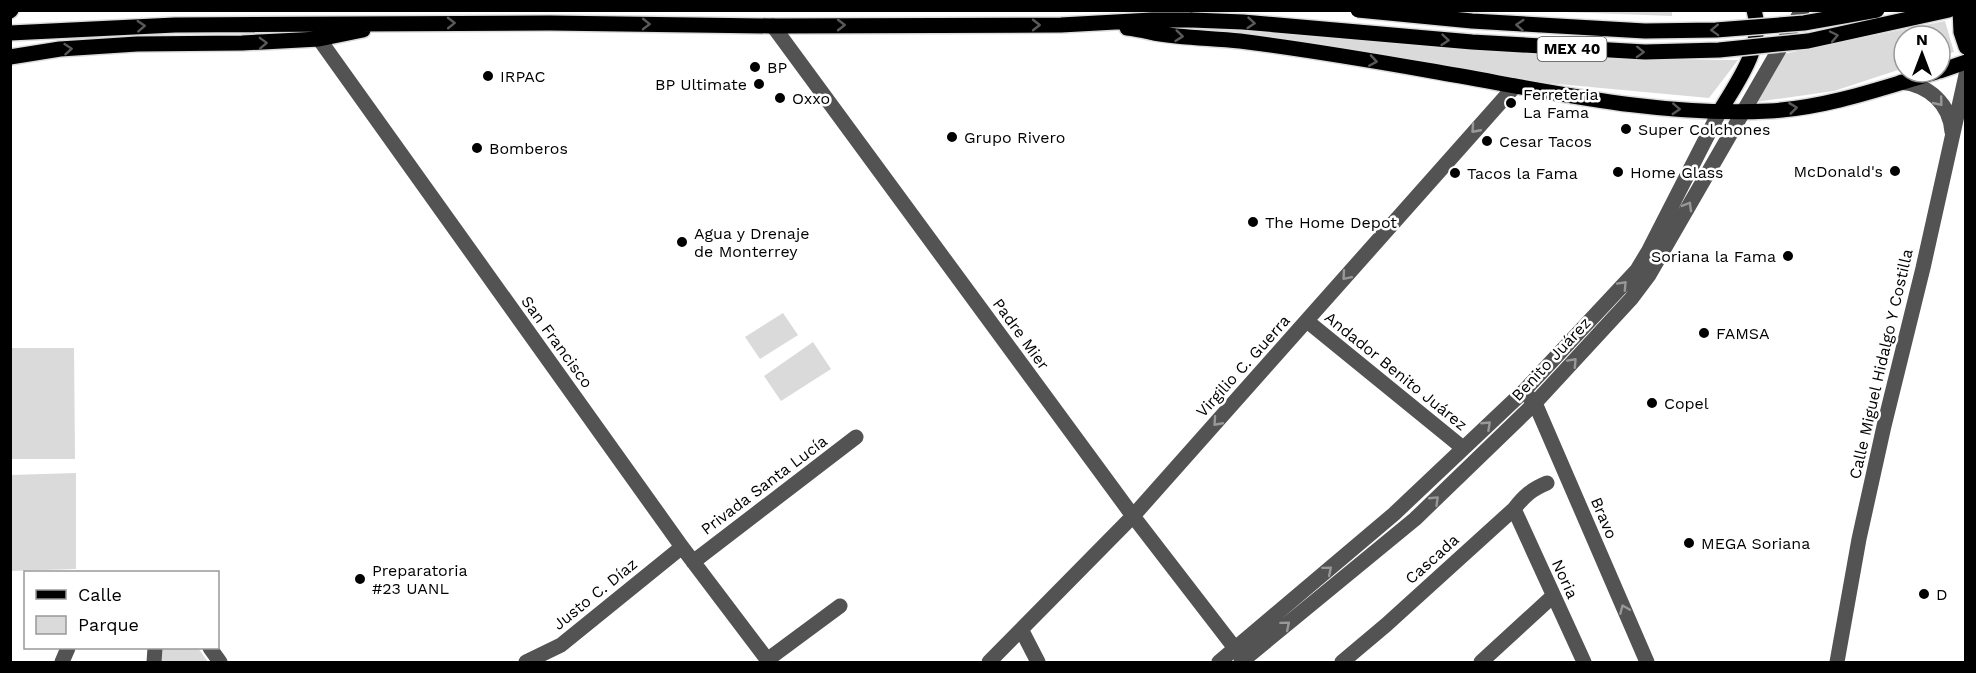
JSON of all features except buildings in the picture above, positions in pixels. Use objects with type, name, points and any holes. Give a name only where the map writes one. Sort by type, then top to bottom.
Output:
[{"type":"main road","name":"MEX 40","points":[[1358,10],[1472,21],[1645,31],[1716,30],[1804,23],[1877,10]]},
{"type":"main road","points":[[1720,111],[1751,56],[1756,26],[1754,10]]},
{"type":"main road","name":"MEX 40","points":[[15,32],[175,25],[608,23],[773,26],[1061,25],[1192,20],[1243,22],[1562,48],[1646,52],[1719,50],[1808,41],[1949,10]]},
{"type":"main road","points":[[1960,10],[1961,32],[1965,47]]},
{"type":"main road","points":[[10,57],[60,49],[137,44],[242,43],[319,39],[392,23]]},
{"type":"main road","points":[[1101,23],[1155,33],[1240,41],[1343,56],[1653,108],[1772,111],[1813,105],[1893,84]]},
{"type":"street","name":"Benito Juárez","points":[[1219,663],[1240,657],[1415,519],[1535,403],[1631,299],[1649,275],[1802,10]]},
{"type":"street","name":"Padre Mier","points":[[773,26],[1133,516],[1240,657]]},
{"type":"street","name":"San Francisco","points":[[319,39],[682,547],[768,661]]},
{"type":"street","name":"Calle Miguel Hidalgo Y Costilla","points":[[1837,663],[1864,516],[1952,142],[1965,75]]},
{"type":"street","points":[[1910,84],[1923,87],[1940,101],[1951,121],[1952,142]]},
{"type":"street","name":"Virgilio C. Guerra","points":[[990,663],[1133,516],[1515,86]]},
{"type":"street","name":"Benito Juárez","points":[[1240,657],[1524,391],[1637,270],[1720,111]]},
{"type":"street","name":"Andador Benito Juárez","points":[[1307,321],[1463,448]]},
{"type":"street","points":[[1590,321],[1601,332]]},
{"type":"street","name":"Bravo","points":[[1524,391],[1535,403],[1647,663]]},
{"type":"street","name":"Privada Santa Lucía","points":[[693,562],[856,437]]},
{"type":"street","name":"Cascada","points":[[1342,663],[1514,509],[1523,497],[1533,489],[1547,483]]},
{"type":"street","name":"Noria","points":[[1514,509],[1584,663]]},
{"type":"street","name":"Justo C. Díaz","points":[[526,663],[561,645],[682,547]]},
{"type":"street","points":[[1481,663],[1553,596]]},
{"type":"street","points":[[768,661],[840,606]]},
{"type":"street","points":[[1022,631],[1038,663]]},
{"type":"street","points":[[62,663],[68,649]]},
{"type":"street","points":[[211,649],[220,663]]},
{"type":"green space","points":[[1672,10],[1672,16],[1537,11]]},
{"type":"green space","points":[[1945,21],[1946,24],[1930,24]]},
{"type":"green space","points":[[1161,29],[1250,29],[1585,59],[1738,60],[1709,98],[1547,83],[1336,49]]},
{"type":"green space","points":[[1892,32],[1892,72],[1834,91],[1756,102],[1783,54]]},
{"type":"green space","points":[[783,313],[798,335],[760,359],[745,337]]},
{"type":"green space","points":[[813,342],[831,369],[781,401],[764,376]]},
{"type":"green space","points":[[11,348],[74,348],[75,459],[11,459]]},
{"type":"green space","points":[[76,473],[76,569],[11,571],[11,475]]},
{"type":"green space","points":[[161,649],[199,649],[208,662],[160,662]]},
{"type":"place","name":"BP","points":[[755,67]]},
{"type":"place","name":"IRPAC","points":[[488,76]]},
{"type":"place","name":"BP Ultimate","points":[[759,84]]},
{"type":"place","name":"Oxxo","points":[[780,98]]},
{"type":"place","name":"Ferreteria La Fama","points":[[1511,103]]},
{"type":"place","name":"Super Colchones","points":[[1626,129]]},
{"type":"place","name":"Grupo Rivero","points":[[952,137]]},
{"type":"place","name":"Cesar Tacos","points":[[1487,141]]},
{"type":"place","name":"Bomberos","points":[[477,148]]},
{"type":"place","name":"McDonald's","points":[[1895,171]]},
{"type":"place","name":"Home Glass","points":[[1618,172]]},
{"type":"place","name":"Tacos la Fama","points":[[1455,173]]},
{"type":"place","name":"The Home Depot","points":[[1253,222]]},
{"type":"place","name":"Agua y Drenaje de Monterrey","points":[[682,242]]},
{"type":"place","name":"Soriana la Fama","points":[[1788,256]]},
{"type":"place","name":"FAMSA","points":[[1704,333]]},
{"type":"place","name":"Copel","points":[[1652,403]]},
{"type":"place","name":"MEGA Soriana","points":[[1689,543]]},
{"type":"place","name":"Preparatoria #23 UANL","points":[[360,579]]},
{"type":"place","name":"D","points":[[1924,594]]}]
